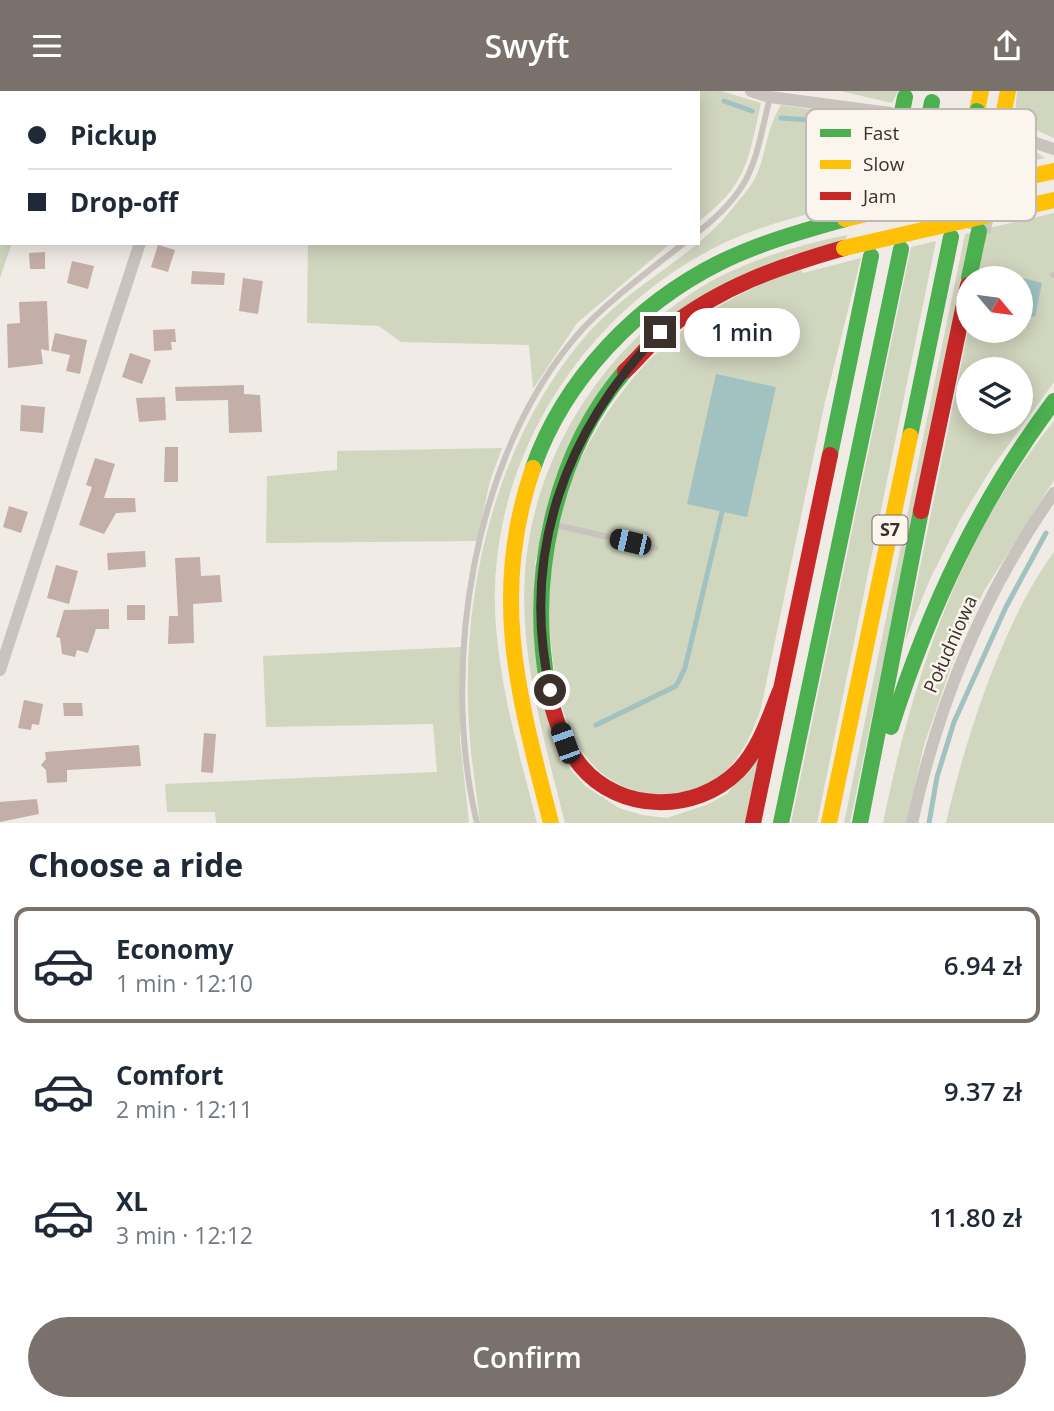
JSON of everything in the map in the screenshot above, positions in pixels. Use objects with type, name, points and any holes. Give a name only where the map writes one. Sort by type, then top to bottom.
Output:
[{"type":"highway","points":[[977,109],[981,91]]},
{"type":"highway","points":[[1004,109],[1008,91]]},
{"type":"highway","points":[[1036,175],[1054,171]]},
{"type":"highway","points":[[1036,204],[1054,200]]},
{"type":"highway","points":[[551,823],[525,713],[510,617],[514,556],[526,489],[545,444],[565,405],[610,344],[680,285],[718,263],[754,248],[839,221]]},
{"type":"highway","points":[[780,691],[748,758],[737,772],[711,792],[684,804],[642,805],[604,788],[588,774],[565,743],[547,677],[541,575],[549,523],[577,446],[601,404],[628,366],[660,332],[733,283],[780,264],[962,221]]},
{"type":"highway","points":[[972,266],[979,231]]},
{"type":"highway","name":"S7","points":[[829,823],[950,237]]},
{"type":"highway","name":"S7","points":[[781,823],[901,249]]},
{"type":"highway","points":[[753,823],[871,256]]},
{"type":"highway","points":[[860,823],[892,652],[956,343]]},
{"type":"highway","points":[[860,823],[910,665],[937,599],[1001,477],[1054,401]]},
{"type":"street","points":[[751,91],[770,97],[860,109]]},
{"type":"street","points":[[1036,143],[1054,149]]},
{"type":"street","points":[[0,670],[139,245]]},
{"type":"street","name":"Południowa","points":[[912,823],[933,737],[951,684],[997,586],[1054,493]]},
{"type":"lane","points":[[700,230],[726,210],[752,173],[770,97]]},
{"type":"lane","points":[[477,823],[464,737],[463,665],[471,580],[495,487],[517,432],[542,386],[579,333],[682,245]]},
{"type":"lane","points":[[549,523],[656,548]]},
{"type":"green space","points":[[700,91],[721,91],[761,103],[749,156],[743,170],[715,208],[700,220]]},
{"type":"green space","points":[[840,91],[898,91],[892,103]]},
{"type":"green space","points":[[1017,91],[1054,91],[1054,138],[1036,130],[1036,109],[1015,109]]},
{"type":"green space","points":[[781,105],[808,109],[806,214],[724,243],[674,271],[629,306],[590,347],[556,393],[529,443],[509,497],[498,552],[495,610],[505,691],[537,823],[480,823],[470,739],[470,631],[477,577],[489,523],[506,471],[529,421],[556,375],[589,332],[624,300],[695,245],[700,245],[700,241],[746,192],[757,174]]},
{"type":"green space","points":[[1036,152],[1045,158],[1036,160]]},
{"type":"green space","points":[[1054,213],[1054,382],[1033,411],[1033,357],[963,357],[966,343],[1033,343],[1033,266],[978,266],[985,229],[1020,221],[1036,221],[1036,217]]},
{"type":"green space","points":[[972,232],[965,266],[958,266],[965,234]]},
{"type":"green space","points":[[847,235],[846,240],[787,256],[624,360],[535,562],[570,769],[585,786],[619,808],[642,815],[667,818],[706,805],[727,794],[760,754],[746,823],[565,823],[535,699],[524,605],[531,528],[543,484],[561,442],[584,401],[612,364],[643,331],[679,302],[717,278],[748,264],[797,247]]},
{"type":"green space","points":[[936,241],[817,823],[791,823],[911,247]]},
{"type":"green space","points":[[0,245],[11,245],[0,278]]},
{"type":"green space","points":[[308,245],[669,245],[577,323],[533,389],[529,345],[401,342],[379,326],[307,323]]},
{"type":"green space","points":[[861,258],[824,406],[761,708],[753,729],[730,767],[707,784],[661,799],[619,784],[607,777],[584,754],[567,721],[556,683],[551,640],[553,555],[560,517],[575,471],[597,429],[624,389],[651,358],[689,326],[732,299],[777,278],[801,269],[803,273]]},
{"type":"green space","points":[[956,278],[956,310],[850,823],[844,823]]},
{"type":"green space","points":[[956,390],[956,434],[1016,434],[960,520],[930,579],[905,641]]},
{"type":"green space","points":[[1054,421],[1054,480],[984,591],[959,644],[924,745],[906,823],[883,823],[909,716],[944,611],[992,512],[1021,465]]},
{"type":"green space","points":[[502,448],[490,481],[477,541],[266,543],[267,476],[337,470],[337,451]]},
{"type":"green space","points":[[1054,552],[1054,823],[946,823],[975,719],[1002,646],[1035,580]]},
{"type":"green space","points":[[461,647],[460,740],[469,823],[216,823],[215,812],[167,812],[165,784],[437,772],[433,724],[266,727],[263,656]]},
{"type":"water","points":[[1033,281],[1042,283],[1033,316]]},
{"type":"water","points":[[716,374],[776,387],[747,517],[687,504]]},
{"type":"building","points":[[158,245],[175,250],[168,272],[151,267]]},
{"type":"building","points":[[45,252],[45,269],[30,269],[29,253]]},
{"type":"building","points":[[72,261],[94,266],[88,289],[67,283]]},
{"type":"building","points":[[192,271],[225,273],[224,285],[191,284]]},
{"type":"building","points":[[243,278],[263,281],[258,314],[239,311]]},
{"type":"building","points":[[47,301],[49,351],[41,349],[43,364],[8,368],[7,324],[20,323],[19,302]]},
{"type":"building","points":[[175,329],[176,342],[171,342],[172,350],[154,351],[153,330]]},
{"type":"building","points":[[55,333],[87,340],[80,374],[66,371],[70,355],[51,351]]},
{"type":"building","points":[[130,353],[151,360],[142,384],[122,377]]},
{"type":"building","points":[[244,385],[244,394],[260,395],[262,432],[229,433],[228,400],[176,401],[175,387]]},
{"type":"building","points":[[165,397],[166,420],[139,422],[136,398]]},
{"type":"building","points":[[21,405],[45,407],[43,433],[20,431]]},
{"type":"building","points":[[165,447],[178,447],[178,482],[164,482]]},
{"type":"building","points":[[95,458],[115,464],[104,498],[135,498],[136,512],[116,513],[104,534],[79,525],[92,487],[86,485]]},
{"type":"building","points":[[9,506],[28,512],[21,533],[3,527]]},
{"type":"building","points":[[145,551],[146,567],[108,570],[107,553]]},
{"type":"building","points":[[200,557],[201,576],[220,575],[222,602],[193,604],[194,643],[168,644],[169,616],[178,616],[175,558]]},
{"type":"building","points":[[56,565],[78,571],[69,604],[47,598]]},
{"type":"building","points":[[127,605],[145,605],[145,620],[127,620]]},
{"type":"building","points":[[109,609],[109,629],[96,629],[88,653],[77,650],[75,657],[62,654],[60,638],[56,637],[64,610]]},
{"type":"building","points":[[24,700],[43,704],[39,725],[32,724],[31,730],[18,728]]},
{"type":"building","points":[[63,703],[82,703],[83,716],[64,716]]},
{"type":"building","points":[[204,733],[216,734],[213,773],[201,772]]},
{"type":"building","points":[[139,745],[141,766],[67,770],[67,782],[47,783],[46,770],[41,765],[46,759],[45,752]]},
{"type":"building","points":[[37,799],[39,814],[0,822],[0,802]]},
{"type":"waterway","points":[[724,101],[752,111]]},
{"type":"waterway","points":[[781,118],[806,120]]},
{"type":"waterway","points":[[596,725],[676,686],[685,668],[722,512]]},
{"type":"waterway","points":[[929,823],[937,777],[954,722],[1006,607],[1046,533]]},
{"type":"tunnel","points":[[979,231],[981,221]]},
{"type":"traffic: fast","points":[[903,109],[905,97]]},
{"type":"traffic: fast","points":[[931,109],[932,102]]},
{"type":"traffic: fast","points":[[533,468],[564,404],[607,347],[632,322],[689,280],[719,263],[781,238],[838,221]]},
{"type":"traffic: fast","points":[[972,266],[979,231]]},
{"type":"traffic: fast","points":[[910,436],[951,237]]},
{"type":"traffic: fast","points":[[781,823],[901,249]]},
{"type":"traffic: fast","points":[[830,455],[871,256]]},
{"type":"traffic: fast","points":[[548,687],[541,604],[552,520],[564,479],[580,441],[600,404],[625,371]]},
{"type":"traffic: fast","points":[[891,727],[922,640],[959,557],[1002,478],[1054,401]]},
{"type":"traffic: fast","points":[[860,823],[921,511]]},
{"type":"traffic: slow","points":[[977,109],[981,91]]},
{"type":"traffic: slow","points":[[1004,109],[1008,91]]},
{"type":"traffic: slow","points":[[1036,175],[1054,171]]},
{"type":"traffic: slow","points":[[1036,204],[1054,200]]},
{"type":"traffic: slow","points":[[844,248],[962,221]]},
{"type":"traffic: slow","points":[[829,823],[910,436]]},
{"type":"traffic: slow","points":[[533,468],[520,515],[513,560],[513,647],[528,733],[551,823]]},
{"type":"traffic: jam","points":[[625,371],[667,329],[708,301],[774,270],[844,248]]},
{"type":"traffic: jam","points":[[921,511],[956,343]]},
{"type":"traffic: jam","points":[[753,823],[830,455]]},
{"type":"traffic: jam","points":[[548,687],[559,728],[580,765],[596,781],[615,792],[658,802],[679,801],[701,795],[738,771],[758,744],[780,691]]},
{"type":"route","points":[[550,690],[542,628],[541,575],[549,523],[577,446],[601,404],[628,366],[660,332]]}]
